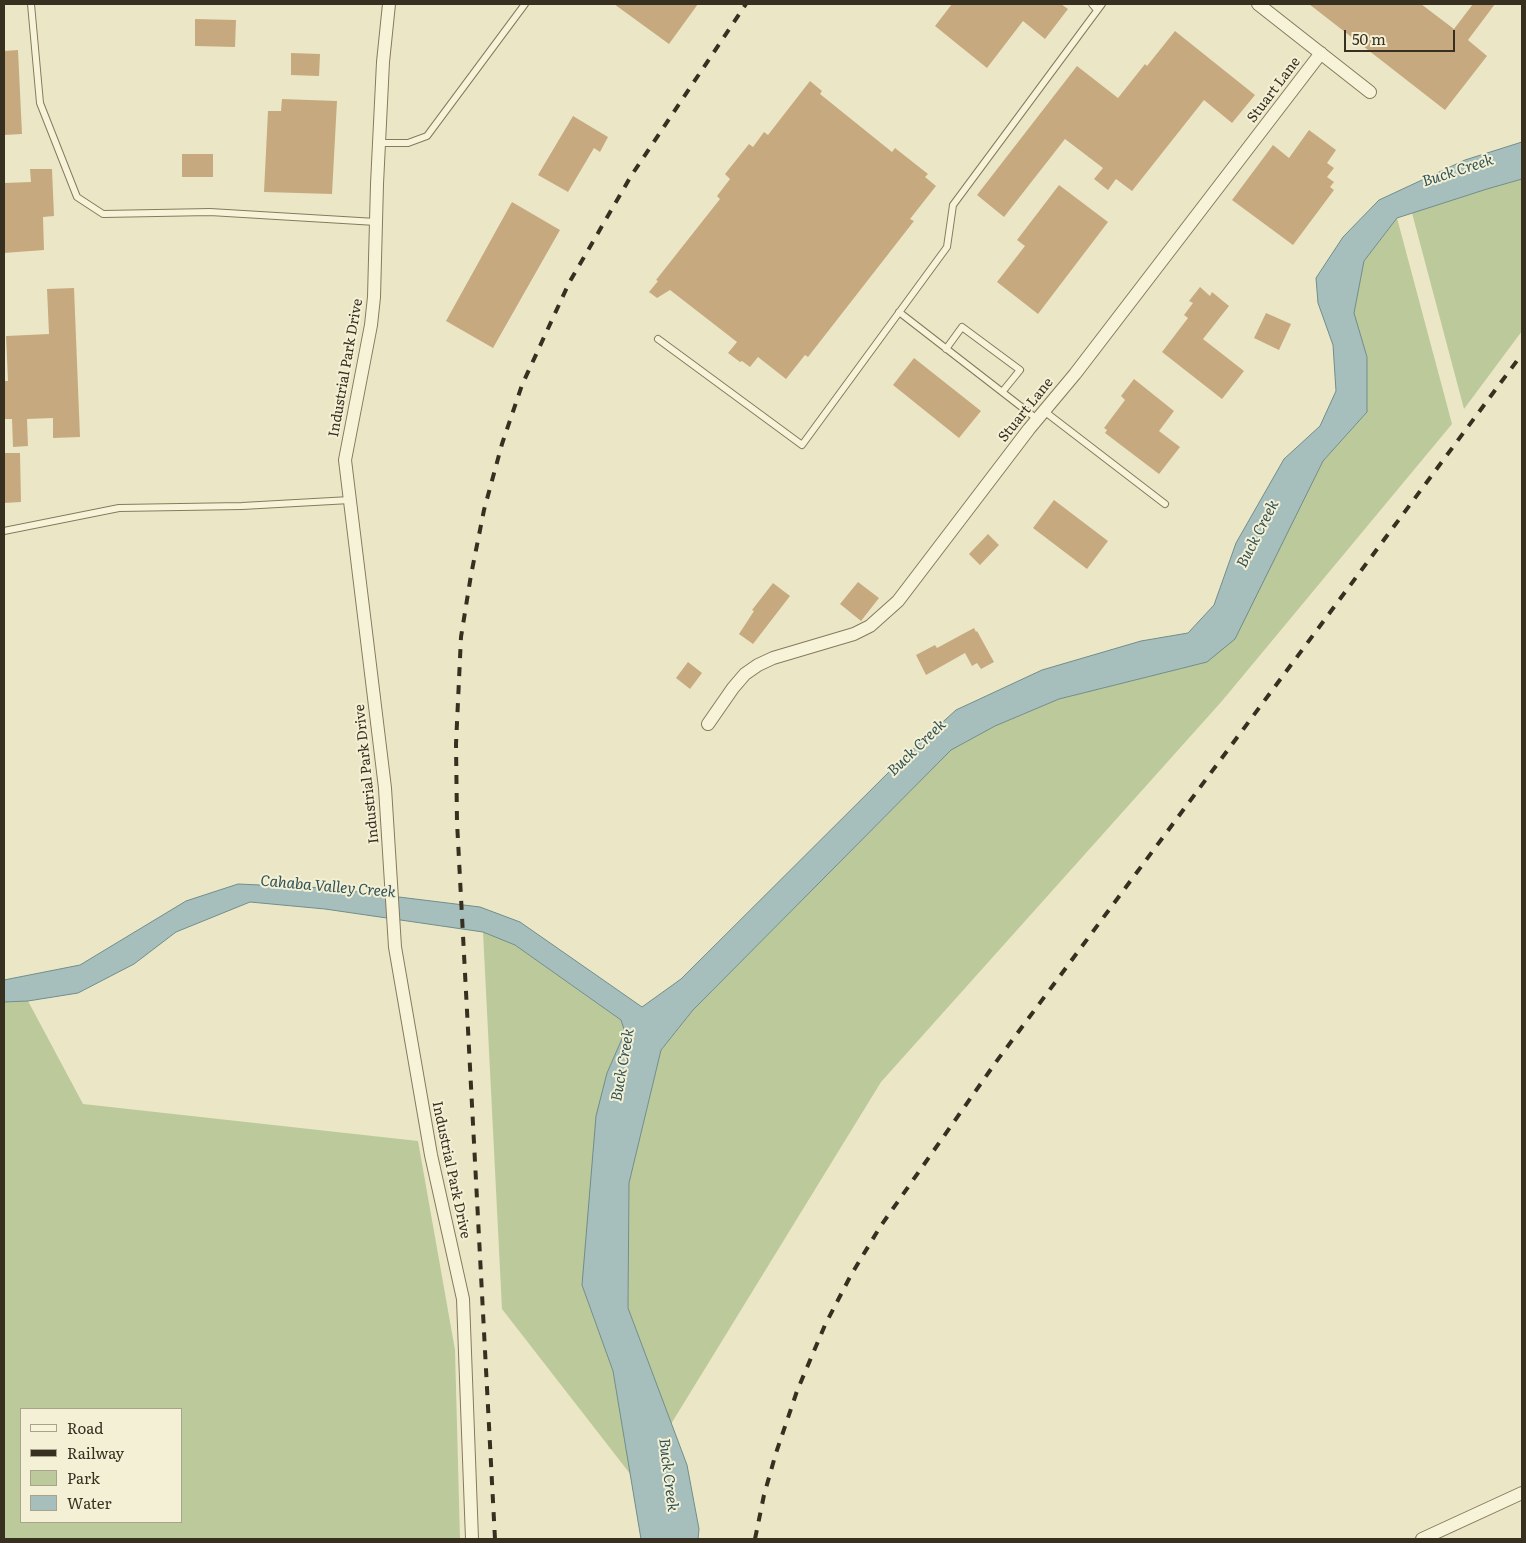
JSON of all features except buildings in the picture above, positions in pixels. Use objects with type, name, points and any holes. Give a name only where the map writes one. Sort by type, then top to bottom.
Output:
[{"type":"street","name":"Industrial Park Drive","points":[[389,4],[383,62],[374,297],[350,423],[345,460],[385,788],[395,946],[430,1155],[463,1299],[472,1539]]},
{"type":"street","points":[[1258,4],[1370,92]]},
{"type":"street","name":"Stuart Lane","points":[[708,724],[745,674],[758,665],[773,658],[854,634],[870,626],[898,601],[1321,53]]},
{"type":"street","points":[[1422,1539],[1522,1493]]},
{"type":"lane","points":[[31,4],[40,103],[77,197],[104,214],[210,212],[376,222]]},
{"type":"lane","points":[[380,143],[408,143],[427,136],[525,4]]},
{"type":"lane","points":[[1092,4],[1097,10]]},
{"type":"lane","points":[[658,339],[802,445],[947,247],[953,204],[1102,4]]},
{"type":"lane","points":[[899,312],[1003,392],[1041,415],[1165,504]]},
{"type":"lane","points":[[946,349],[962,327],[1020,370],[1003,392]]},
{"type":"lane","points":[[4,531],[119,508],[242,506],[350,500]]},
{"type":"green space","points":[[1522,179],[1522,331],[1464,409],[1412,213]]},
{"type":"green space","points":[[1397,218],[1452,424],[1222,701],[881,1082],[671,1424],[628,1308],[629,1183],[661,1050],[693,1010],[951,750],[995,726],[1059,699],[1207,662],[1290,526],[1323,461],[1367,412],[1367,357],[1353,313],[1364,261]]},
{"type":"green space","points":[[483,932],[515,945],[621,1020],[625,1032],[607,1073],[582,1285],[613,1371],[631,1475],[502,1309]]},
{"type":"green space","points":[[28,1001],[83,1104],[418,1141],[455,1350],[460,1539],[4,1539],[4,1002]]},
{"type":"water","name":"Buck Creek","points":[[1522,142],[1522,179],[1397,218],[1364,261],[1354,313],[1367,357],[1367,412],[1323,461],[1235,639],[1207,662],[1059,699],[995,726],[951,750],[693,1010],[661,1050],[629,1183],[628,1308],[687,1465],[699,1529],[698,1539],[641,1539],[613,1371],[582,1285],[596,1116],[607,1073],[625,1032],[621,1020],[515,945],[483,932],[325,909],[250,902],[176,932],[134,964],[78,993],[28,1001],[4,1002],[4,980],[80,965],[186,901],[238,884],[326,888],[480,907],[520,922],[642,1007],[681,979],[902,759],[956,710],[1042,670],[1141,641],[1188,633],[1214,605],[1236,543],[1284,459],[1320,426],[1336,391],[1333,345],[1318,303],[1316,278],[1343,237],[1379,200],[1465,160]]},
{"type":"railway","points":[[495,1539],[457,822],[456,744],[461,637],[471,575],[484,510],[502,444],[522,385],[569,283],[631,176],[746,4]]},
{"type":"railway","points":[[755,1539],[764,1495],[797,1391],[825,1325],[851,1275],[880,1227],[996,1062],[1522,354]]},
{"type":"water label","name":"Cahaba Valley Creek","points":[[328,887]]}]
